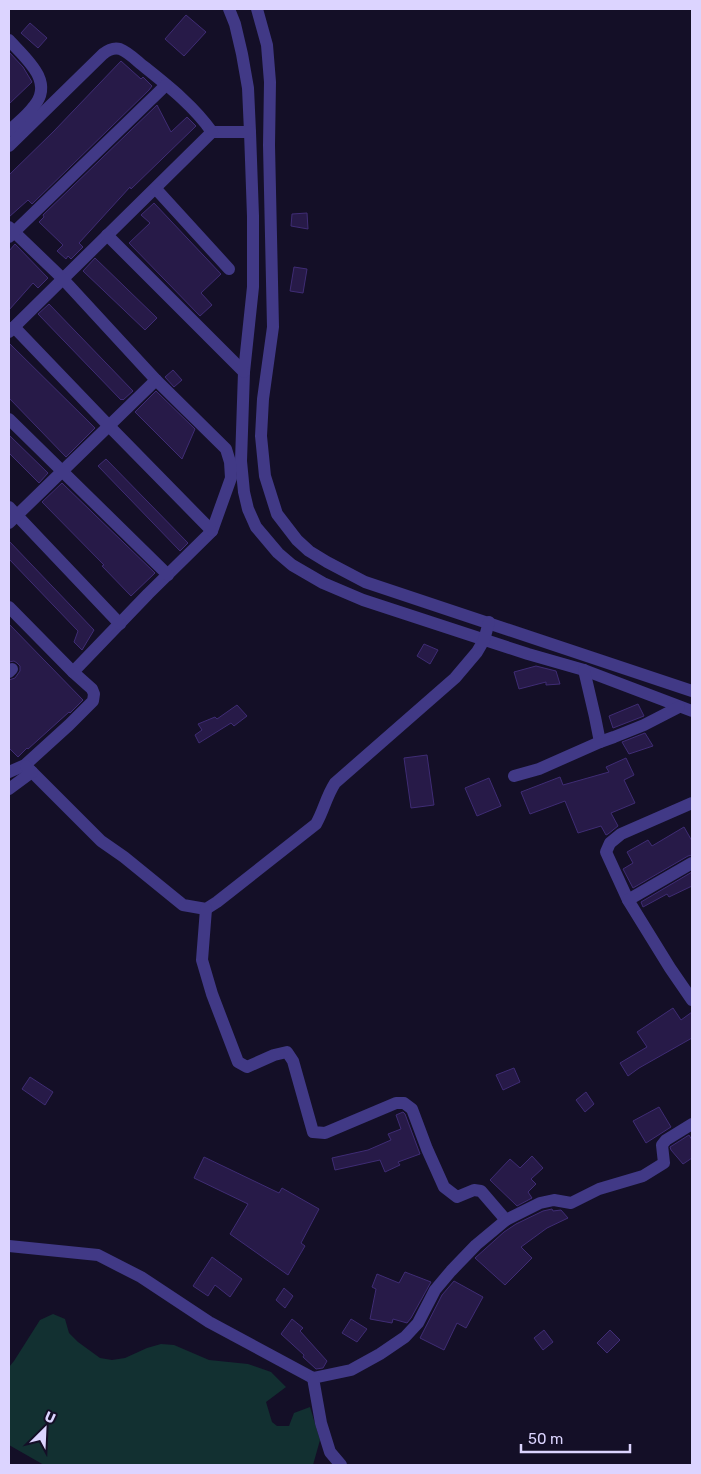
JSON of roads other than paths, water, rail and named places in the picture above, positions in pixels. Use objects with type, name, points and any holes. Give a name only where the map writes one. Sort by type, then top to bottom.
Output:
[{"type":"street","points":[[229,9],[235,24],[248,88],[253,216],[253,287],[244,372],[241,461],[244,492],[248,509],[256,527],[278,553],[292,565],[322,583],[363,600],[528,654],[584,670],[692,711]]},
{"type":"street","points":[[257,9],[267,45],[270,82],[269,145],[273,326],[263,399],[261,436],[265,476],[277,514],[297,540],[309,551],[365,582],[692,691]]},
{"type":"street","points":[[9,40],[35,70],[40,79],[42,90],[34,108],[9,132]]},
{"type":"street","points":[[9,146],[103,54],[111,49],[124,51],[166,84],[197,114],[212,132]]},
{"type":"street","points":[[73,672],[212,531],[230,478],[230,462],[226,449],[156,380],[62,278],[11,232],[166,84]]},
{"type":"street","points":[[212,531],[12,329],[212,132],[250,132]]},
{"type":"street","points":[[156,189],[229,269]]},
{"type":"street","points":[[107,236],[244,372]]},
{"type":"street","points":[[120,624],[11,515],[64,471],[156,380]]},
{"type":"street","points":[[9,419],[168,575]]},
{"type":"street","points":[[9,607],[92,689],[94,694],[93,701],[9,789]]},
{"type":"street","points":[[28,768],[101,840],[183,905],[206,909],[316,824],[322,813],[328,793],[335,783],[455,678],[477,652],[484,639],[488,623]]},
{"type":"street","points":[[584,670],[600,742]]},
{"type":"street","points":[[514,776],[540,769],[644,725],[679,707]]},
{"type":"street","points":[[9,772],[28,768]]},
{"type":"street","points":[[692,802],[621,834],[610,843],[606,852],[628,900],[692,1000]]},
{"type":"street","points":[[628,900],[692,863]]},
{"type":"street","points":[[206,909],[202,960],[212,994],[238,1062],[247,1067],[274,1055],[287,1052],[293,1061],[313,1132],[325,1133],[396,1103],[404,1103],[412,1109],[444,1187],[457,1197],[474,1190],[481,1191],[506,1220]]},
{"type":"street","points":[[9,1246],[98,1255],[141,1276],[209,1322],[313,1378],[351,1370],[405,1337],[418,1322],[435,1290],[451,1271],[476,1245],[506,1220],[540,1204],[554,1200],[571,1203],[599,1189],[643,1176],[664,1163],[662,1145],[666,1140],[692,1124]]},
{"type":"street","points":[[313,1378],[320,1423],[327,1445],[330,1452],[341,1465]]}]
